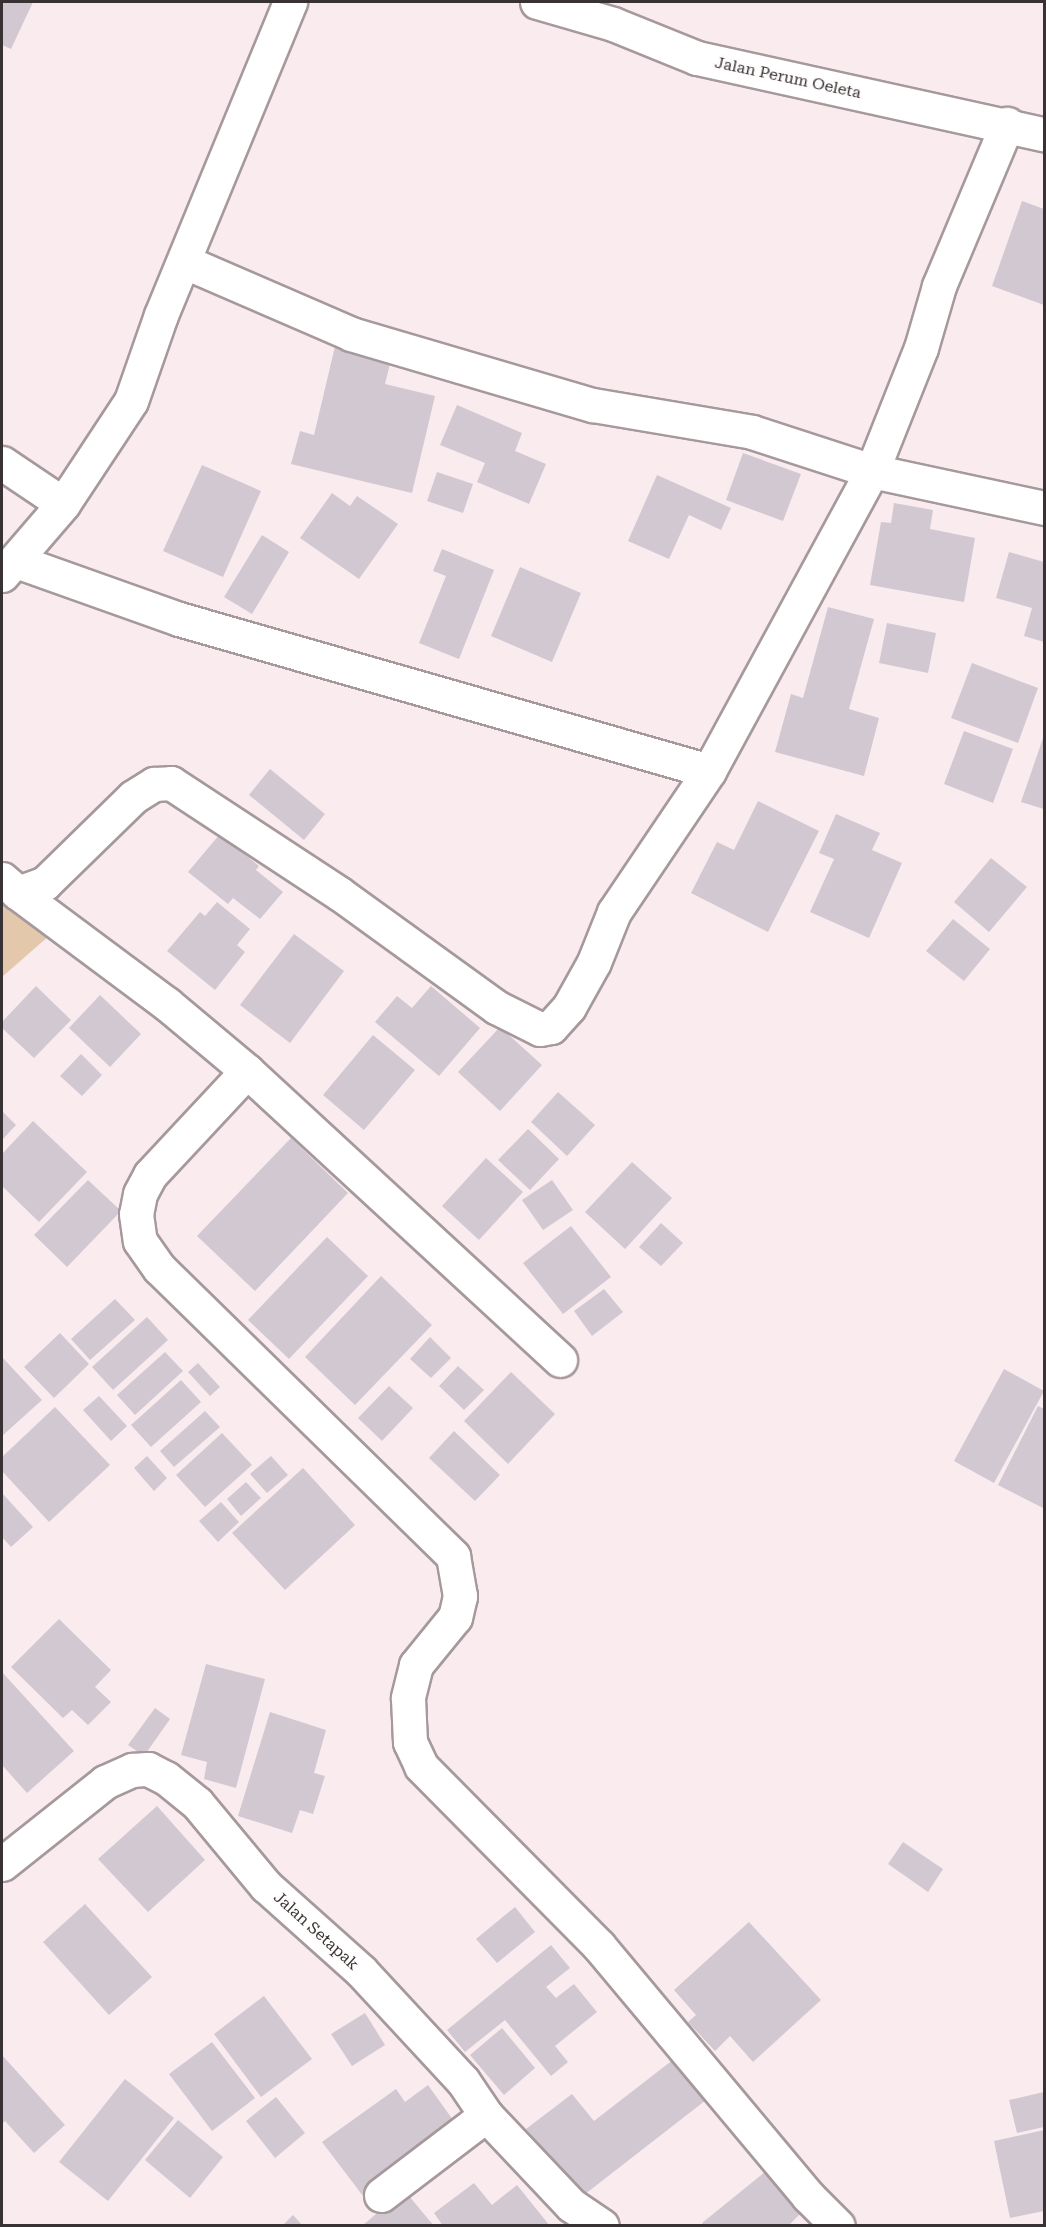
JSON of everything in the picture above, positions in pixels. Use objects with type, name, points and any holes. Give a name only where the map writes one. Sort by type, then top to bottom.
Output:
[{"type":"street","points":[[290,2],[185,262],[161,315],[131,401],[63,504],[9,568],[709,771]]},
{"type":"street","name":"Jalan Perum Oeleta","points":[[537,2],[617,13],[697,58],[1007,124],[1044,134]]},
{"type":"street","points":[[10,886],[45,883],[133,797],[154,784],[171,783],[340,894],[496,1007],[540,1029],[551,1027],[569,1007],[594,962],[614,912],[709,771],[872,471],[921,348],[939,286],[1007,124]]},
{"type":"street","points":[[185,262],[351,334],[593,405],[681,418],[752,432],[872,471],[1044,508]]},
{"type":"street","points":[[2,463],[63,504]]},
{"type":"street","points":[[10,886],[167,1004],[247,1071],[560,1360]]},
{"type":"street","points":[[247,1071],[150,1175],[140,1194],[136,1214],[140,1241],[159,1268],[453,1556],[460,1596],[455,1617],[416,1665],[408,1698],[410,1742],[421,1766],[599,1946],[808,2196],[838,2226]]},
{"type":"street","name":"Jalan Setapak","points":[[2,1864],[105,1782],[132,1770],[148,1769],[166,1778],[196,1803],[266,1886],[361,1971],[463,2081],[486,2115],[571,2205],[602,2226]]},
{"type":"street","points":[[381,2195],[486,2115]]},
{"type":"shaded area","points":[[2,896],[50,935],[2,977]]},
{"type":"building","points":[[2,2],[33,2],[11,49],[2,45]]},
{"type":"building","points":[[1022,201],[1044,209],[1044,305],[992,286]]},
{"type":"building","points":[[337,338],[393,352],[385,384],[435,396],[412,493],[291,464],[300,431],[314,435]]},
{"type":"building","points":[[457,405],[522,433],[515,451],[546,464],[529,504],[477,482],[485,463],[440,445]]},
{"type":"building","points":[[743,453],[801,474],[783,521],[726,500]]},
{"type":"building","points":[[202,465],[261,491],[223,577],[163,551]]},
{"type":"building","points":[[437,472],[473,484],[463,513],[427,501]]},
{"type":"building","points":[[657,475],[731,508],[721,530],[689,515],[669,559],[628,541]]},
{"type":"building","points":[[332,493],[350,506],[357,496],[398,524],[359,579],[300,538]]},
{"type":"building","points":[[894,503],[933,510],[930,529],[975,538],[964,602],[870,585],[881,522],[891,523]]},
{"type":"building","points":[[262,535],[289,552],[252,614],[224,597]]},
{"type":"building","points":[[442,549],[494,570],[459,659],[419,643],[446,576],[433,571]]},
{"type":"building","points":[[1009,552],[1044,562],[1044,642],[1024,636],[1032,608],[996,598]]},
{"type":"building","points":[[520,567],[581,593],[552,662],[491,636]]},
{"type":"building","points":[[828,607],[874,619],[849,709],[879,718],[864,776],[775,752],[791,694],[803,698]]},
{"type":"building","points":[[887,623],[936,633],[928,673],[879,663]]},
{"type":"building","points":[[972,663],[1038,688],[1018,743],[951,718]]},
{"type":"building","points":[[964,731],[1013,749],[993,803],[944,784]]},
{"type":"building","points":[[1044,735],[1044,809],[1021,802]]},
{"type":"building","points":[[270,769],[325,814],[304,840],[249,795]]},
{"type":"building","points":[[758,801],[819,831],[768,932],[691,893],[717,842],[734,850]]},
{"type":"building","points":[[836,814],[880,833],[872,850],[902,863],[869,938],[810,912],[834,859],[819,853]]},
{"type":"building","points":[[220,834],[259,866],[256,870],[283,892],[260,919],[233,898],[228,904],[188,872]]},
{"type":"building","points":[[991,858],[1027,887],[989,932],[954,902]]},
{"type":"building","points":[[217,902],[250,929],[237,945],[245,952],[215,990],[167,951],[200,912],[205,916]]},
{"type":"building","points":[[953,919],[990,949],[964,981],[926,951]]},
{"type":"building","points":[[294,934],[344,971],[290,1043],[240,1005]]},
{"type":"building","points":[[36,986],[71,1020],[34,1058],[2,1028],[2,1022]]},
{"type":"building","points":[[431,986],[480,1028],[439,1076],[375,1022],[397,996],[412,1008]]},
{"type":"building","points":[[100,995],[141,1034],[110,1067],[69,1028]]},
{"type":"building","points":[[500,1027],[542,1065],[500,1111],[458,1072]]},
{"type":"building","points":[[373,1035],[415,1070],[364,1130],[323,1095]]},
{"type":"building","points":[[81,1054],[102,1075],[82,1096],[60,1076]]},
{"type":"building","points":[[558,1092],[595,1125],[567,1156],[531,1122]]},
{"type":"building","points":[[2,1111],[16,1125],[2,1140]]},
{"type":"building","points":[[33,1121],[87,1172],[39,1222],[2,1186],[2,1154]]},
{"type":"building","points":[[528,1129],[559,1159],[530,1190],[498,1160]]},
{"type":"building","points":[[291,1138],[348,1193],[255,1291],[197,1236]]},
{"type":"building","points":[[486,1158],[523,1192],[479,1240],[442,1206]]},
{"type":"building","points":[[632,1162],[672,1198],[625,1249],[585,1212]]},
{"type":"building","points":[[88,1180],[121,1211],[67,1267],[34,1235]]},
{"type":"building","points":[[552,1180],[573,1210],[543,1230],[522,1200]]},
{"type":"building","points":[[661,1223],[683,1243],[661,1266],[639,1247]]},
{"type":"building","points":[[571,1226],[611,1277],[563,1314],[523,1263]]},
{"type":"building","points":[[327,1237],[368,1276],[289,1359],[248,1320]]},
{"type":"building","points":[[381,1276],[432,1325],[355,1405],[305,1357]]},
{"type":"building","points":[[604,1289],[623,1312],[592,1336],[574,1311]]},
{"type":"building","points":[[115,1299],[135,1320],[90,1360],[71,1339]]},
{"type":"building","points":[[147,1317],[168,1340],[113,1390],[92,1367]]},
{"type":"building","points":[[60,1333],[89,1364],[54,1398],[24,1367]]},
{"type":"building","points":[[430,1337],[451,1358],[431,1378],[410,1359]]},
{"type":"building","points":[[165,1352],[183,1371],[135,1415],[117,1395]]},
{"type":"building","points":[[2,1357],[42,1400],[2,1436]]},
{"type":"building","points":[[198,1363],[220,1387],[210,1396],[188,1372]]},
{"type":"building","points":[[458,1366],[484,1390],[464,1410],[439,1386]]},
{"type":"building","points":[[1004,1369],[1044,1391],[994,1483],[954,1461]]},
{"type":"building","points":[[511,1372],[555,1414],[508,1464],[464,1421]]},
{"type":"building","points":[[181,1380],[201,1402],[151,1447],[131,1425]]},
{"type":"building","points":[[389,1386],[413,1408],[382,1441],[358,1418]]},
{"type":"building","points":[[99,1396],[127,1426],[111,1441],[83,1410]]},
{"type":"building","points":[[1038,1406],[1044,1409],[1043,1508],[998,1485]]},
{"type":"building","points":[[55,1407],[110,1465],[49,1522],[2,1471],[2,1457]]},
{"type":"building","points":[[205,1411],[220,1427],[174,1467],[160,1451]]},
{"type":"building","points":[[454,1431],[500,1475],[475,1501],[429,1458]]},
{"type":"building","points":[[222,1433],[252,1465],[205,1507],[176,1475]]},
{"type":"building","points":[[147,1456],[167,1478],[154,1491],[134,1468]]},
{"type":"building","points":[[271,1456],[288,1475],[267,1493],[250,1474]]},
{"type":"building","points":[[303,1468],[355,1525],[285,1590],[232,1533]]},
{"type":"building","points":[[246,1482],[261,1498],[241,1516],[227,1499]]},
{"type":"building","points":[[2,1493],[33,1527],[11,1547],[2,1537]]},
{"type":"building","points":[[221,1502],[239,1522],[218,1542],[199,1521]]},
{"type":"building","points":[[59,1619],[111,1670],[95,1687],[111,1702],[88,1725],[72,1710],[63,1718],[11,1667]]},
{"type":"building","points":[[206,1664],[265,1679],[236,1788],[204,1779],[207,1762],[181,1755]]},
{"type":"building","points":[[2,1672],[74,1751],[27,1793],[2,1765]]},
{"type":"building","points":[[155,1708],[170,1719],[144,1756],[128,1745]]},
{"type":"building","points":[[270,1712],[326,1730],[314,1773],[325,1776],[313,1814],[300,1810],[292,1833],[238,1816]]},
{"type":"building","points":[[157,1806],[205,1860],[148,1912],[98,1859]]},
{"type":"building","points":[[903,1842],[943,1869],[928,1892],[888,1864]]},
{"type":"building","points":[[85,1904],[152,1977],[109,2015],[43,1942]]},
{"type":"building","points":[[515,1907],[535,1932],[497,1963],[476,1939]]},
{"type":"building","points":[[749,1922],[821,2000],[753,2062],[730,2036],[715,2051],[688,2022],[696,2015],[674,1990]]},
{"type":"building","points":[[551,1945],[570,1968],[546,1987],[556,1998],[574,1984],[597,2012],[555,2046],[568,2062],[551,2076],[505,2020],[465,2052],[447,2030]]},
{"type":"building","points":[[264,1996],[312,2059],[261,2097],[214,2034]]},
{"type":"building","points":[[365,2013],[385,2045],[352,2066],[331,2034]]},
{"type":"building","points":[[502,2028],[535,2068],[504,2095],[470,2055]]},
{"type":"building","points":[[212,2042],[255,2098],[212,2131],[169,2074]]},
{"type":"building","points":[[2,2055],[65,2125],[34,2153],[5,2121],[2,2124]]},
{"type":"building","points":[[674,2059],[706,2100],[580,2198],[526,2129],[572,2094],[594,2121]]},
{"type":"building","points":[[125,2079],[174,2118],[108,2201],[59,2162]]},
{"type":"building","points":[[428,2085],[458,2127],[363,2196],[322,2142],[396,2089],[405,2102]]},
{"type":"building","points":[[1044,2092],[1044,2127],[1017,2133],[1009,2100]]},
{"type":"building","points":[[276,2097],[305,2133],[275,2158],[246,2121]]},
{"type":"building","points":[[178,2120],[223,2157],[190,2198],[145,2160]]},
{"type":"building","points":[[1044,2130],[1044,2211],[1010,2218],[994,2141]]},
{"type":"building","points":[[766,2171],[801,2213],[790,2224],[791,2226],[704,2226],[702,2223]]},
{"type":"building","points":[[474,2183],[492,2205],[517,2185],[550,2226],[443,2226],[434,2213]]},
{"type":"building","points":[[404,2190],[434,2226],[362,2226]]},
{"type":"building","points":[[293,2215],[303,2226],[282,2226]]}]
